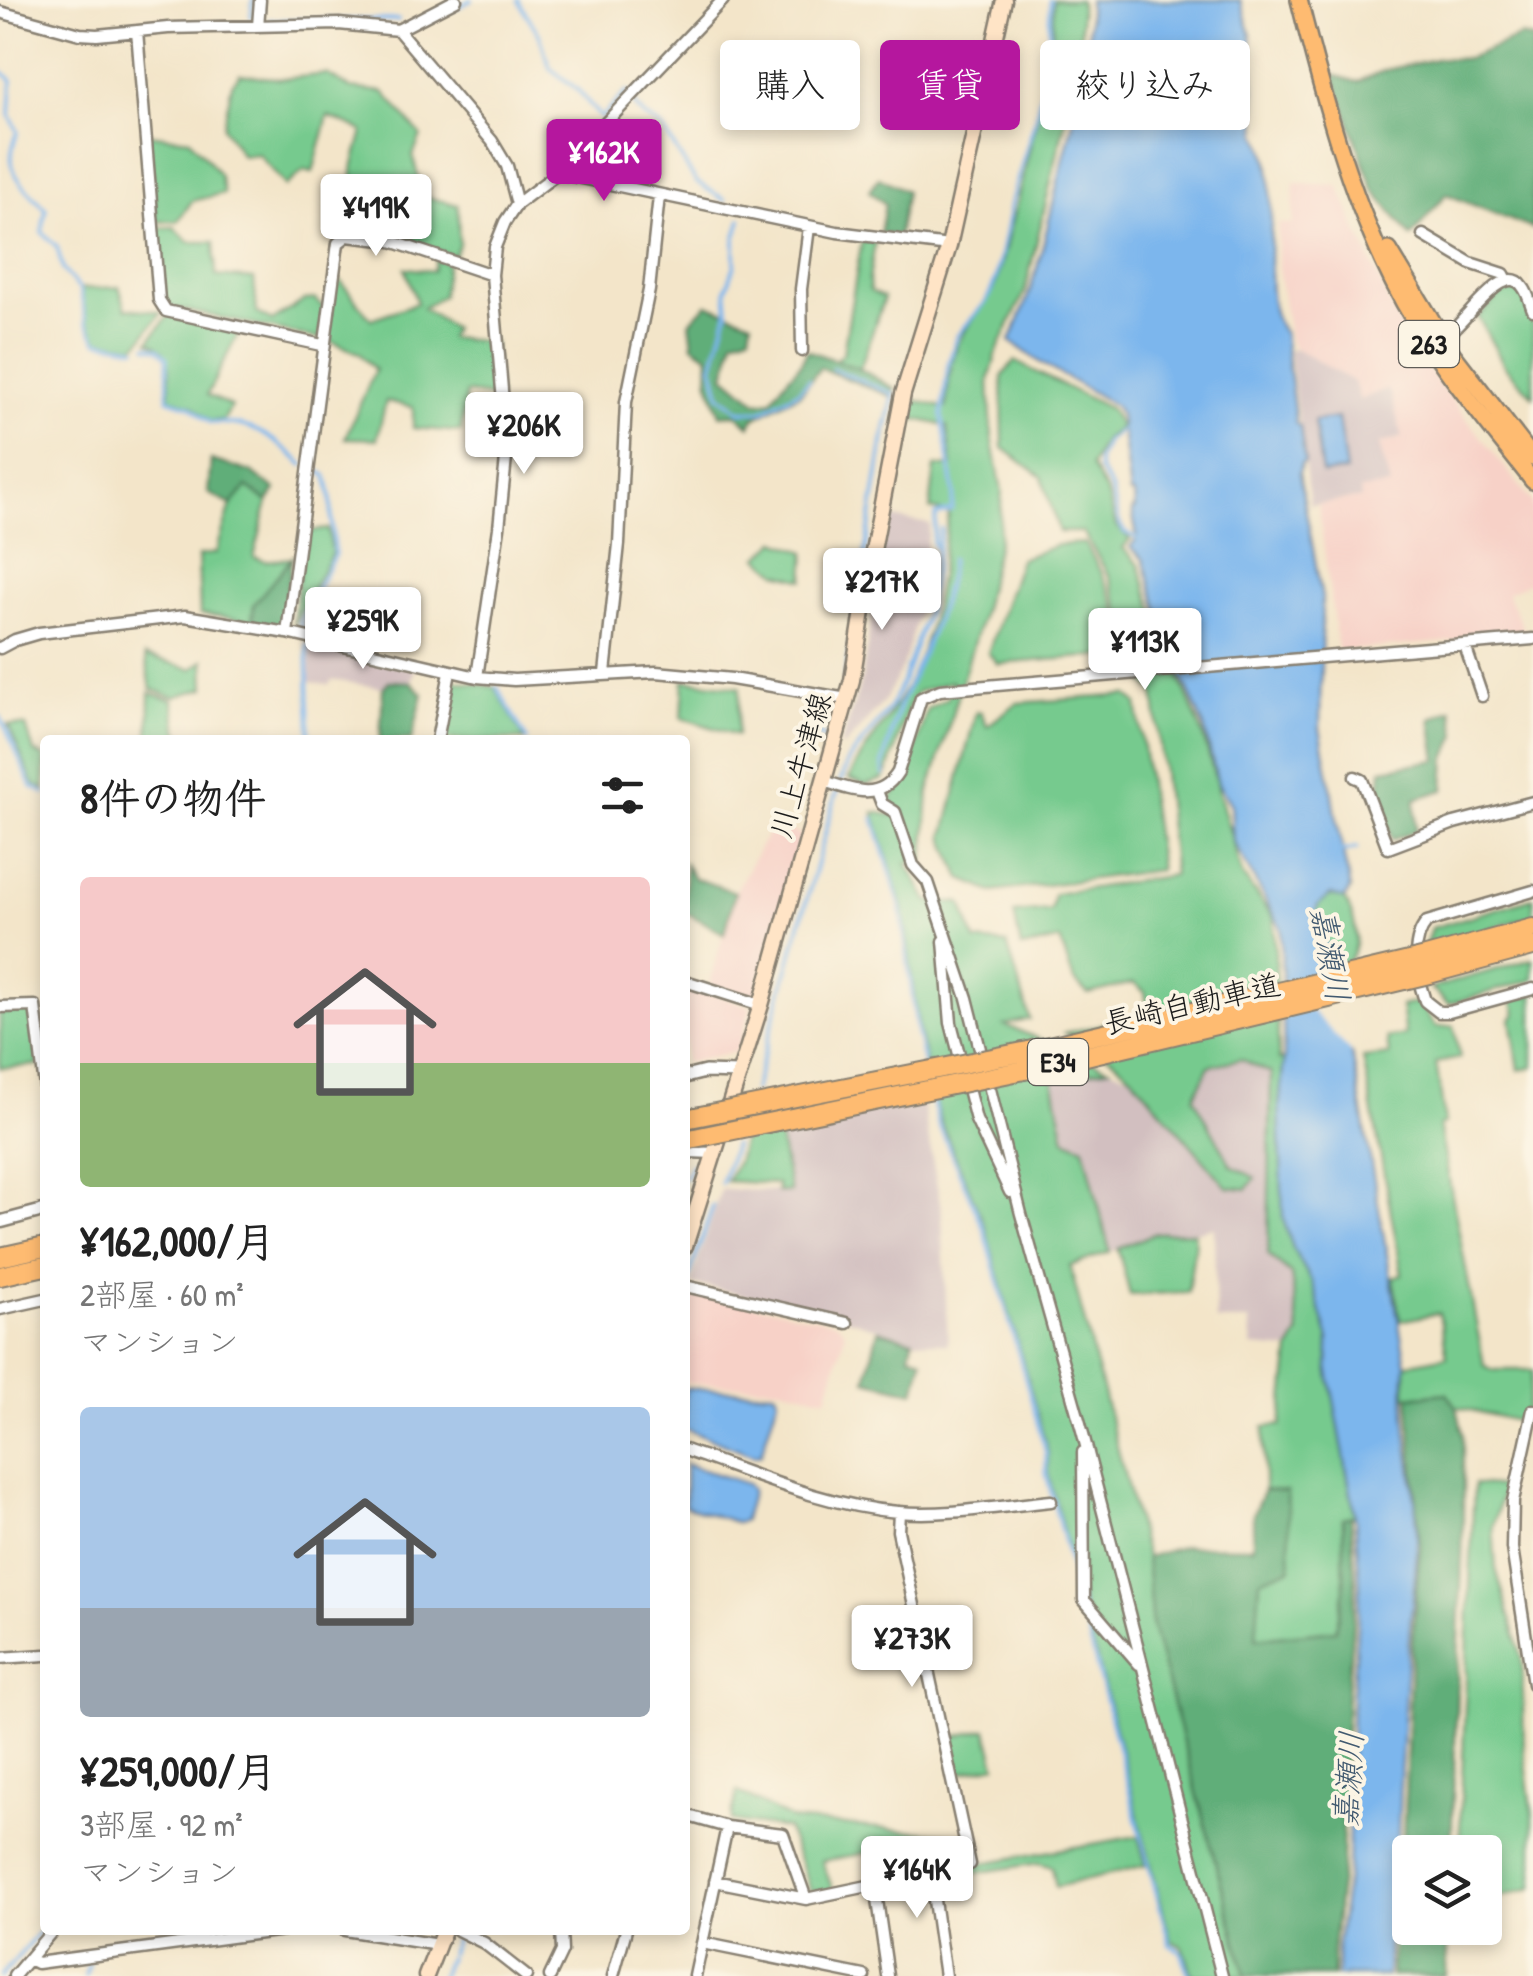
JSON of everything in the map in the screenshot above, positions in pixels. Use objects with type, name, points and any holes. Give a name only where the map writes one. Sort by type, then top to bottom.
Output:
[{"type":"highway","name":"263","points":[[1298,0],[1355,190],[1393,283],[1476,412],[1533,481]]},
{"type":"highway","name":"263","points":[[1355,190],[1422,310],[1533,458]]},
{"type":"highway","name":"長崎自動車道","points":[[690,1139],[1044,1066],[1427,965],[1533,928]]},
{"type":"highway","name":"長崎自動車道","points":[[690,1118],[1533,946]]},
{"type":"highway","points":[[0,1257],[40,1248]]},
{"type":"highway","points":[[0,1276],[40,1267]]},
{"type":"main road","name":"川上牛津線","points":[[690,1226],[827,782],[847,699],[903,394],[948,246],[1004,0]]},
{"type":"main road","points":[[426,1976],[442,1935]]},
{"type":"street","points":[[4,0],[0,12],[80,34],[339,24],[398,30],[456,0]]},
{"type":"street","points":[[258,26],[260,0]]},
{"type":"street","points":[[477,677],[507,448],[492,275],[495,248],[505,222],[518,204],[558,174],[718,2]]},
{"type":"street","points":[[398,30],[492,141],[507,166],[518,204]]},
{"type":"street","points":[[136,31],[159,300],[166,310],[322,344]]},
{"type":"street","points":[[558,174],[809,227],[948,246]]},
{"type":"street","points":[[605,673],[626,402],[649,290],[659,196]]},
{"type":"street","points":[[802,351],[801,288],[809,227]]},
{"type":"street","points":[[286,633],[338,243],[347,236],[391,241],[492,275]]},
{"type":"street","points":[[1423,236],[1506,278]]},
{"type":"street","points":[[1442,339],[1506,278],[1514,278],[1523,286],[1533,310]]},
{"type":"street","points":[[0,648],[39,633],[164,617],[205,618],[477,677],[514,680],[656,672],[732,678],[847,699]]},
{"type":"street","points":[[827,782],[858,792],[877,791],[891,783],[921,698],[946,689],[1533,640]]},
{"type":"street","points":[[1465,646],[1482,696]]},
{"type":"street","points":[[438,735],[450,672]]},
{"type":"street","points":[[1355,777],[1362,780],[1388,848],[1454,823],[1533,802]]},
{"type":"street","points":[[877,791],[882,804],[895,812],[914,864],[928,882],[967,998],[1222,1976]]},
{"type":"street","points":[[1533,891],[1427,922],[1419,931],[1416,944],[1421,989],[1426,1001],[1439,1012],[1533,989]]},
{"type":"street","points":[[942,925],[951,1022],[976,1120],[1021,1214]]},
{"type":"street","points":[[690,983],[761,1005]]},
{"type":"street","points":[[0,1007],[35,1006],[40,1046]]},
{"type":"street","points":[[690,1076],[738,1073]]},
{"type":"street","points":[[690,1152],[715,1153]]},
{"type":"street","points":[[0,1222],[40,1211]]},
{"type":"street","points":[[690,1287],[848,1323]]},
{"type":"street","points":[[0,1309],[40,1300]]},
{"type":"street","points":[[1533,1410],[1513,1501],[1512,1548],[1533,1684]]},
{"type":"street","points":[[1083,1434],[1084,1600],[1143,1669]]},
{"type":"street","points":[[690,1452],[818,1496],[898,1512],[949,1512],[1051,1501]]},
{"type":"street","points":[[898,1512],[898,1531],[970,1864]]},
{"type":"street","points":[[1522,1599],[1533,1623]]},
{"type":"street","points":[[0,1658],[40,1655]]},
{"type":"street","points":[[690,1816],[727,1827],[783,1834],[806,1900]]},
{"type":"street","points":[[695,1976],[727,1827]]},
{"type":"street","points":[[715,1881],[806,1900],[930,1873],[946,1976]]},
{"type":"street","points":[[875,1886],[888,1976]]},
{"type":"street","points":[[14,1976],[49,1935]]},
{"type":"street","points":[[29,1959],[37,1962],[245,1935]]},
{"type":"street","points":[[375,1935],[438,1945]]},
{"type":"street","points":[[468,1935],[526,1976]]},
{"type":"street","points":[[551,1976],[562,1951],[561,1935]]},
{"type":"street","points":[[612,1976],[624,1935]]},
{"type":"street","points":[[702,1942],[864,1976]]},
{"type":"shaded area","points":[[1294,183],[1338,185],[1393,312],[1433,376],[1533,503],[1533,581],[1507,593],[1526,635],[1338,651],[1318,504],[1361,498],[1360,490],[1379,444],[1401,438],[1360,400],[1354,382],[1290,342],[1278,268],[1278,224],[1293,224]]},
{"type":"shaded area","points":[[1296,349],[1354,382],[1360,400],[1386,389],[1391,394],[1402,437],[1379,444],[1390,486],[1360,490],[1361,498],[1310,505],[1289,350]]},
{"type":"shaded area","points":[[887,517],[930,524],[922,601],[902,668],[885,700],[844,747],[841,746],[862,678]]},
{"type":"shaded area","points":[[310,644],[415,669],[411,682],[389,681],[383,688],[332,680],[329,685],[310,682]]},
{"type":"shaded area","points":[[772,825],[801,834],[754,999],[709,985],[735,892]]},
{"type":"shaded area","points":[[690,987],[751,1007],[737,1051],[690,1062]]},
{"type":"shaded area","points":[[1241,1059],[1271,1073],[1268,1255],[1291,1274],[1300,1334],[1290,1350],[1252,1347],[1249,1321],[1216,1321],[1214,1227],[1155,1233],[1110,1252],[1084,1147],[1065,1139],[1053,1079],[1109,1068],[1132,1076],[1179,1128],[1231,1165],[1194,1097],[1208,1066]]},
{"type":"shaded area","points":[[922,1100],[942,1214],[948,1344],[913,1340],[830,1313],[691,1284],[721,1189],[790,1192],[778,1129]]},
{"type":"shaded area","points":[[690,1291],[837,1323],[845,1333],[827,1398],[780,1387],[690,1383]]},
{"type":"green space","points":[[1053,0],[1080,0],[1081,40],[1052,40]]},
{"type":"green space","points":[[1521,36],[1533,39],[1533,229],[1446,194],[1411,237],[1373,189],[1333,75],[1357,82],[1385,70],[1440,58],[1466,59]]},
{"type":"green space","points":[[240,74],[281,79],[327,74],[350,88],[384,92],[421,136],[413,156],[423,196],[458,205],[459,245],[454,256],[391,237],[353,232],[353,168],[363,131],[328,116],[313,172],[304,170],[286,186],[258,154],[242,156],[223,127],[232,84]]},
{"type":"green space","points":[[1040,107],[1040,130],[1063,130],[1025,292],[998,349],[989,380],[992,437],[1002,491],[999,538],[981,618],[929,792],[924,859],[907,863],[928,901],[962,903],[975,941],[1007,944],[1030,1019],[1005,1025],[1109,1068],[1053,1079],[1065,1139],[1084,1147],[1110,1252],[1070,1266],[1146,1557],[1152,1626],[1246,1976],[1193,1976],[1183,1947],[1171,1941],[1048,1473],[1048,1452],[985,1226],[940,1120],[919,1031],[903,908],[874,812],[899,816],[890,799],[906,780],[927,709],[948,698],[952,681],[917,692],[884,779],[866,785],[849,779],[903,693],[925,641],[936,598],[949,513],[930,509],[935,467],[952,466],[947,426],[903,416],[908,399],[946,408],[958,344],[997,281]]},
{"type":"green space","points":[[148,134],[190,139],[219,174],[224,193],[192,201],[178,221],[157,222]]},
{"type":"green space","points":[[879,177],[906,191],[898,236],[880,234],[885,204],[869,191]]},
{"type":"green space","points":[[174,227],[189,242],[214,242],[216,276],[254,279],[257,313],[272,321],[305,300],[315,299],[324,308],[320,339],[170,307],[163,299],[156,228]]},
{"type":"green space","points":[[862,240],[875,243],[870,291],[884,298],[860,369],[833,362],[843,353]]},
{"type":"green space","points":[[436,259],[447,263],[442,296],[423,308],[452,328],[449,338],[493,342],[499,398],[466,393],[461,432],[413,428],[413,407],[386,401],[377,439],[345,438],[375,370],[359,353],[327,340],[335,274],[371,319],[417,303],[405,268],[433,271]]},
{"type":"green space","points":[[119,287],[126,308],[162,312],[136,346],[98,340],[87,321],[81,289]]},
{"type":"green space","points":[[1508,287],[1521,291],[1533,319],[1533,396],[1505,367],[1478,317]]},
{"type":"green space","points":[[707,304],[752,321],[750,334],[734,339],[725,375],[757,402],[772,400],[807,350],[860,369],[895,389],[891,396],[820,368],[801,393],[754,418],[750,426],[737,414],[720,415],[708,379],[709,356],[693,345],[690,322]]},
{"type":"green space","points":[[169,315],[240,330],[207,395],[231,406],[224,420],[210,421],[192,405],[170,398],[166,358],[149,341]]},
{"type":"green space","points":[[1014,361],[1110,409],[1120,427],[1103,441],[1091,466],[1108,495],[1116,526],[1130,539],[1123,548],[1139,565],[1165,643],[1202,732],[1242,875],[1274,918],[1279,1060],[1284,1059],[1279,1107],[1293,1248],[1312,1282],[1329,1340],[1328,1367],[1355,1516],[1343,1519],[1344,1589],[1336,1630],[1255,1639],[1260,1579],[1287,1492],[1264,1490],[1264,1427],[1281,1425],[1290,1350],[1299,1334],[1291,1274],[1268,1255],[1271,1073],[1241,1059],[1209,1066],[1194,1097],[1231,1165],[1255,1178],[1247,1189],[1227,1187],[1132,1076],[1113,1059],[1065,1033],[1148,1014],[1145,992],[1133,983],[1088,994],[1074,981],[1060,940],[1021,948],[1014,913],[1051,910],[1054,894],[1174,875],[1154,690],[1143,681],[1109,576],[1083,532],[1059,532],[1042,477],[1003,448],[1002,377]]},
{"type":"green space","points":[[211,460],[251,472],[276,490],[268,502],[247,487],[231,505],[208,493]]},
{"type":"green space","points":[[247,486],[268,502],[254,557],[265,561],[292,558],[254,604],[252,621],[200,614],[198,556],[216,553],[231,505]]},
{"type":"green space","points":[[328,529],[332,553],[293,625],[304,532]]},
{"type":"green space","points":[[777,541],[806,552],[804,580],[778,573],[759,557]]},
{"type":"green space","points":[[1085,543],[1117,611],[1121,654],[998,664],[988,653],[1020,559],[1057,545]]},
{"type":"green space","points":[[292,558],[282,628],[252,621],[254,604]]},
{"type":"green space","points":[[145,656],[192,669],[204,660],[205,688],[174,697],[151,689]]},
{"type":"green space","points":[[452,680],[495,687],[522,735],[443,735]]},
{"type":"green space","points":[[684,680],[740,687],[737,735],[682,718]]},
{"type":"green space","points":[[389,681],[411,682],[423,694],[413,735],[380,735],[383,688]]},
{"type":"green space","points":[[150,693],[173,700],[182,735],[149,735]]},
{"type":"green space","points":[[1127,695],[1137,703],[1160,870],[992,892],[961,879],[944,837],[976,712],[981,712],[987,726],[1017,703]]},
{"type":"green space","points":[[1452,709],[1457,735],[1446,758],[1444,790],[1415,799],[1416,831],[1392,840],[1379,798],[1382,769],[1437,760],[1431,718]]},
{"type":"green space","points":[[8,725],[26,726],[34,752],[40,755],[40,788],[34,785]]},
{"type":"green space","points":[[690,872],[694,878],[735,892],[725,934],[690,915]]},
{"type":"green space","points":[[1342,882],[1350,889],[1344,899],[1356,933],[1353,951],[1344,967],[1355,1012],[1304,918],[1310,904]]},
{"type":"green space","points":[[1533,898],[1533,916],[1425,948],[1431,928]]},
{"type":"green space","points":[[1533,959],[1533,980],[1448,1004],[1431,988]]},
{"type":"green space","points":[[1533,994],[1533,1067],[1519,1070],[1512,999]]},
{"type":"green space","points":[[1418,1002],[1436,1027],[1454,1026],[1460,1058],[1436,1063],[1445,1123],[1439,1126],[1484,1365],[1492,1370],[1533,1370],[1525,1423],[1457,1407],[1446,1393],[1406,1397],[1406,1364],[1447,1356],[1439,1313],[1400,1321],[1393,1277],[1402,1274],[1363,1058],[1389,1055],[1387,1038],[1405,1035],[1401,1006]]},
{"type":"green space","points":[[31,1010],[39,1065],[0,1068],[0,1013]]},
{"type":"green space","points":[[778,1129],[790,1192],[777,1192],[777,1184],[726,1181],[737,1162],[743,1138]]},
{"type":"green space","points":[[1194,1232],[1188,1292],[1130,1295],[1118,1249],[1155,1233]]},
{"type":"green space","points":[[878,1330],[913,1340],[910,1355],[923,1359],[915,1392],[866,1380]]},
{"type":"green space","points":[[1447,1393],[1457,1407],[1463,1435],[1452,1835],[1403,1835],[1420,1546],[1408,1397]]},
{"type":"green space","points":[[1474,1484],[1504,1487],[1493,1526],[1496,1569],[1522,1658],[1524,1748],[1533,1817],[1533,1888],[1502,1896],[1502,1835],[1460,1835]]},
{"type":"green space","points":[[1264,1490],[1287,1492],[1291,1568],[1260,1580],[1256,1638],[1336,1630],[1344,1589],[1343,1518],[1351,1516],[1356,1590],[1333,1976],[1246,1976],[1152,1626],[1146,1557],[1184,1546],[1253,1547],[1253,1514]]},
{"type":"green space","points":[[987,1729],[996,1765],[960,1773],[952,1737]]},
{"type":"green space","points":[[737,1791],[792,1820],[953,1835],[961,1867],[1138,1836],[1146,1865],[1056,1887],[1052,1867],[1039,1863],[938,1879],[934,1866],[903,1873],[899,1847],[822,1861],[833,1890],[811,1891],[787,1829],[731,1821]]},
{"type":"green space","points":[[1393,1945],[1447,1945],[1446,1976],[1391,1976]]},
{"type":"water","name":"嘉瀬川","points":[[1088,0],[1240,0],[1251,34],[1258,134],[1270,180],[1271,294],[1275,316],[1284,333],[1296,424],[1300,426],[1305,462],[1299,473],[1322,598],[1320,728],[1350,889],[1344,899],[1331,895],[1318,905],[1314,918],[1334,958],[1344,967],[1355,1012],[1352,1053],[1406,1364],[1405,1410],[1417,1547],[1399,1835],[1392,1835],[1392,1925],[1387,1976],[1337,1976],[1337,1943],[1348,1869],[1352,1693],[1360,1589],[1355,1516],[1328,1367],[1329,1340],[1312,1282],[1293,1248],[1283,1219],[1279,1107],[1284,1059],[1281,928],[1233,841],[1231,805],[1218,784],[1204,727],[1169,646],[1143,559],[1130,547],[1137,538],[1132,510],[1134,494],[1130,494],[1120,415],[1114,405],[1010,341],[1040,258],[1071,130],[1250,130],[1250,40],[1087,40]]},
{"type":"water","points":[[1338,418],[1346,471],[1322,474],[1314,421]]},
{"type":"water","points":[[690,1388],[776,1392],[778,1398],[761,1454],[756,1456],[690,1431]]},
{"type":"water","points":[[690,1466],[748,1484],[752,1490],[744,1520],[738,1523],[690,1508]]},
{"type":"pier","points":[[1349,966],[1360,1012],[1357,1049],[1352,1053],[1314,1013],[1277,984]]},
{"type":"waterway","points":[[251,17],[253,0]]},
{"type":"waterway","points":[[418,25],[472,0]]},
{"type":"waterway","points":[[518,0],[540,36],[550,68],[578,90],[601,118],[627,92]]},
{"type":"waterway","points":[[937,550],[933,544],[936,515],[952,510],[954,494],[942,415],[948,366],[957,336],[986,302],[996,279],[1049,57],[1050,0]]},
{"type":"waterway","points":[[270,20],[398,20]]},
{"type":"waterway","points":[[0,70],[12,80],[10,115],[18,132],[12,157],[16,175],[46,209],[42,232],[57,247],[63,270],[80,290],[86,322],[97,341],[137,348]]},
{"type":"waterway","points":[[634,103],[663,129],[696,182],[725,200]]},
{"type":"waterway","points":[[741,219],[735,240],[735,265],[726,290],[728,311],[713,366],[720,395],[740,411],[762,411],[799,391],[809,380]]},
{"type":"waterway","points":[[147,346],[159,349],[167,358],[168,399],[190,406],[211,423],[239,425],[262,433],[304,465]]},
{"type":"waterway","points":[[833,369],[894,394],[845,679]]},
{"type":"waterway","points":[[1122,429],[1107,441],[1098,460],[1099,469],[1112,491],[1124,532],[1137,538]]},
{"type":"waterway","points":[[300,631],[301,620],[335,554],[329,485],[326,475],[313,469]]},
{"type":"waterway","points":[[754,1090],[835,798],[848,761],[891,706],[904,678],[926,614],[941,529]]},
{"type":"waterway","points":[[884,775],[895,720],[938,616],[951,559]]},
{"type":"waterway","points":[[307,645],[310,735]]},
{"type":"waterway","points":[[497,687],[524,735]]},
{"type":"waterway","points":[[821,705],[816,734],[828,739]]},
{"type":"waterway","points":[[0,716],[32,787],[40,791]]},
{"type":"waterway","points":[[874,818],[901,908],[925,1068]]},
{"type":"waterway","points":[[1342,851],[1357,848]]},
{"type":"waterway","points":[[932,1096],[938,1123],[984,1229],[1046,1453],[1046,1473],[1170,1945],[1181,1951],[1190,1976]]},
{"type":"waterway","points":[[721,1183],[734,1145]]},
{"type":"waterway","points":[[690,1169],[692,1165]]},
{"type":"waterway","points":[[690,1274],[713,1206]]},
{"type":"waterway","points":[[1,1976],[40,1932]]},
{"type":"waterway","points":[[450,1953],[458,1935]]},
{"type":"waterway","points":[[441,1976],[448,1958]]},
{"type":"waterway","points":[[85,1976],[89,1964]]}]
